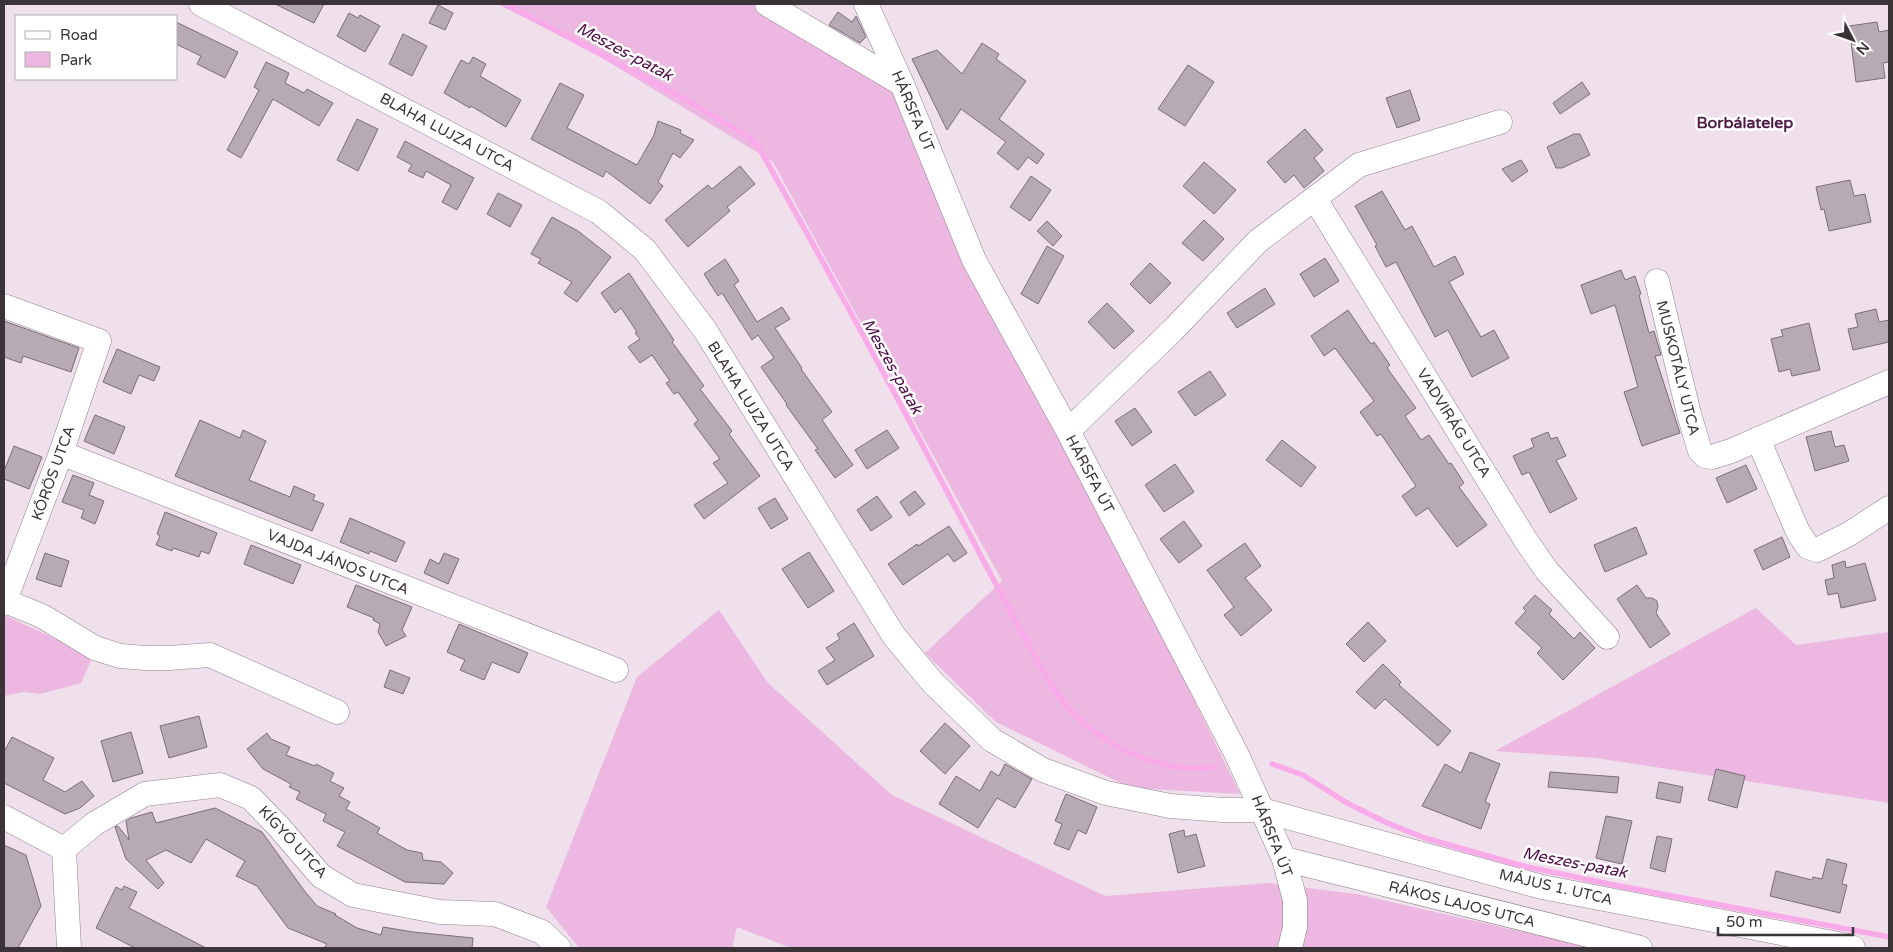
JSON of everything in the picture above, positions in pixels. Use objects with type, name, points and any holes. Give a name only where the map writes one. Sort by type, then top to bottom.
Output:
[{"type":"street","name":"BLAHA LUJZA UTCA","points":[[201,4],[599,212],[645,250],[704,330],[894,636],[933,683],[992,740],[1043,770],[1106,793],[1170,806],[1223,810],[1262,810]]},
{"type":"street","points":[[767,4],[902,84]]},
{"type":"street","name":"HÁRSFA ÚT","points":[[866,4],[902,84],[974,260],[1068,431],[1236,753],[1262,810],[1284,859],[1295,900],[1295,927],[1290,948]]},
{"type":"street","points":[[1068,431],[1173,330],[1258,241],[1359,165],[1500,122]]},
{"type":"street","name":"VADVIRÁG UTCA","points":[[1315,199],[1525,539],[1547,571],[1607,637]]},
{"type":"street","name":"MUSKOTÁLY UTCA","points":[[1657,281],[1688,414],[1700,451],[1705,456],[1712,457],[1758,439],[1889,382]]},
{"type":"street","name":"KŐRÖS UTCA","points":[[4,306],[99,341],[61,452],[6,593]]},
{"type":"street","points":[[1758,439],[1798,532],[1808,547],[1817,550],[1849,534],[1889,508]]},
{"type":"street","name":"VAJDA JÁNOS UTCA","points":[[61,452],[616,670]]},
{"type":"street","points":[[6,593],[95,648],[120,656],[146,658],[210,655],[337,712]]},
{"type":"street","name":"KÍGYÓ UTCA","points":[[64,849],[94,824],[145,794],[220,786],[252,798],[321,876],[352,895],[440,912],[495,914],[542,932],[560,948]]},
{"type":"street","name":"MÁJUS 1. UTCA","points":[[1262,810],[1542,887],[1853,948]]},
{"type":"street","points":[[4,817],[64,849],[69,948]]},
{"type":"street","name":"RÁKOS LAJOS UTCA","points":[[1284,859],[1640,948]]},
{"type":"green space","points":[[497,4],[758,4],[898,92],[1240,794],[1131,788],[996,722],[925,653],[1002,581],[773,162],[589,50]]},
{"type":"green space","points":[[1756,608],[1796,645],[1889,632],[1889,803],[1596,758],[1495,751]]},
{"type":"green space","points":[[719,610],[768,683],[892,795],[1105,896],[1269,883],[1356,894],[1593,948],[791,948],[737,927],[732,948],[579,948],[546,907],[637,677]]},
{"type":"green space","points":[[4,615],[93,656],[81,683],[40,694],[24,692],[4,696]]},
{"type":"building","points":[[275,4],[324,4],[314,23]]},
{"type":"building","points":[[438,5],[453,13],[445,30],[429,23]]},
{"type":"building","points":[[838,12],[852,22],[856,16],[866,37],[860,43],[829,25]]},
{"type":"building","points":[[349,13],[358,18],[360,15],[380,26],[365,52],[337,36]]},
{"type":"building","points":[[1877,22],[1879,32],[1889,30],[1889,62],[1883,63],[1885,78],[1856,82],[1849,26]]},
{"type":"building","points":[[178,23],[238,52],[225,78],[197,64],[201,56],[178,45]]},
{"type":"building","points":[[403,34],[427,46],[412,76],[389,64]]},
{"type":"building","points":[[982,43],[999,54],[996,59],[1026,81],[999,119],[1044,154],[1037,164],[1028,157],[1018,170],[997,153],[1006,142],[961,109],[947,130],[912,59],[937,50],[962,74]]},
{"type":"building","points":[[473,57],[486,64],[480,76],[521,100],[506,127],[471,106],[470,108],[444,93],[461,60],[469,64]]},
{"type":"building","points":[[266,62],[289,73],[285,83],[304,93],[307,89],[333,103],[319,126],[273,99],[241,158],[227,150],[259,90],[254,87]]},
{"type":"building","points":[[1188,65],[1214,82],[1185,126],[1158,109]]},
{"type":"building","points":[[1582,82],[1590,94],[1560,114],[1553,103]]},
{"type":"building","points":[[560,83],[584,95],[567,128],[637,165],[654,135],[658,121],[681,130],[680,133],[694,140],[680,158],[673,153],[658,182],[663,186],[650,204],[606,171],[603,177],[531,139]]},
{"type":"building","points":[[1410,90],[1420,120],[1397,128],[1386,98]]},
{"type":"building","points":[[357,119],[378,129],[358,171],[337,160]]},
{"type":"building","points":[[1305,129],[1323,150],[1314,158],[1324,171],[1304,188],[1294,175],[1285,183],[1267,162]]},
{"type":"building","points":[[1574,134],[1580,134],[1590,155],[1562,168],[1556,168],[1547,147]]},
{"type":"building","points":[[405,141],[474,178],[457,210],[442,202],[451,185],[426,171],[423,178],[408,171],[412,165],[397,157]]},
{"type":"building","points":[[1521,160],[1528,171],[1512,182],[1502,169]]},
{"type":"building","points":[[1204,162],[1236,190],[1214,214],[1183,186]]},
{"type":"building","points":[[740,166],[755,184],[727,207],[730,211],[688,247],[665,220],[708,185],[712,189]]},
{"type":"building","points":[[1031,176],[1051,190],[1030,221],[1010,207]]},
{"type":"building","points":[[1850,180],[1854,196],[1865,194],[1871,222],[1829,231],[1824,209],[1821,210],[1816,187]]},
{"type":"building","points":[[1382,191],[1405,230],[1412,226],[1434,267],[1455,256],[1464,274],[1449,282],[1481,337],[1494,330],[1509,358],[1472,377],[1448,330],[1435,337],[1396,262],[1386,267],[1375,246],[1377,245],[1355,206]]},
{"type":"building","points":[[498,193],[522,205],[510,227],[487,214]]},
{"type":"building","points":[[552,217],[578,231],[611,257],[577,302],[564,293],[572,282],[538,263],[541,259],[531,254]]},
{"type":"building","points":[[1204,220],[1224,239],[1203,261],[1182,243]]},
{"type":"building","points":[[1047,221],[1062,236],[1053,246],[1037,231]]},
{"type":"building","points":[[1047,246],[1064,256],[1038,304],[1021,294]]},
{"type":"building","points":[[1325,258],[1339,281],[1314,297],[1300,274]]},
{"type":"building","points":[[725,259],[739,281],[734,285],[757,322],[782,307],[790,319],[775,328],[801,369],[832,412],[822,420],[853,465],[835,478],[815,450],[818,449],[761,367],[774,358],[758,335],[752,340],[722,293],[718,296],[704,274]]},
{"type":"building","points":[[1150,263],[1171,283],[1150,304],[1130,284]]},
{"type":"building","points":[[1621,270],[1625,280],[1635,276],[1641,294],[1639,295],[1649,333],[1654,331],[1661,355],[1655,356],[1680,433],[1642,446],[1624,392],[1638,387],[1615,305],[1591,314],[1581,285]]},
{"type":"building","points":[[629,273],[674,340],[672,342],[704,386],[700,389],[732,431],[729,434],[760,476],[704,519],[694,505],[728,483],[713,463],[720,459],[694,424],[698,420],[678,392],[674,394],[666,383],[670,381],[652,355],[640,363],[628,347],[640,339],[635,333],[637,332],[621,308],[615,313],[601,293]]},
{"type":"building","points":[[1265,288],[1275,304],[1237,328],[1227,313]]},
{"type":"building","points":[[1107,303],[1134,331],[1114,349],[1088,322]]},
{"type":"building","points":[[1876,309],[1879,322],[1889,320],[1889,342],[1853,350],[1848,329],[1858,327],[1855,314]]},
{"type":"building","points":[[1348,310],[1371,344],[1374,342],[1390,365],[1387,368],[1416,408],[1405,416],[1421,440],[1429,435],[1449,464],[1451,463],[1464,483],[1459,487],[1487,525],[1457,547],[1428,508],[1416,516],[1402,496],[1416,486],[1381,434],[1377,436],[1360,412],[1374,401],[1335,348],[1324,356],[1311,336]]},
{"type":"building","points":[[4,321],[79,348],[71,372],[23,356],[21,363],[4,357]]},
{"type":"building","points":[[1809,323],[1820,370],[1792,376],[1790,369],[1779,372],[1771,339],[1783,336],[1781,330]]},
{"type":"building","points":[[117,349],[160,367],[154,381],[139,375],[131,394],[103,382]]},
{"type":"building","points":[[1210,371],[1226,395],[1195,416],[1178,392]]},
{"type":"building","points":[[1135,408],[1152,432],[1132,446],[1115,421]]},
{"type":"building","points":[[95,415],[125,427],[114,454],[84,441]]},
{"type":"building","points":[[200,420],[240,438],[243,430],[266,441],[249,480],[290,497],[294,486],[315,495],[313,500],[324,504],[312,531],[175,476]]},
{"type":"building","points":[[887,430],[899,448],[867,469],[855,450]]},
{"type":"building","points":[[1831,431],[1835,447],[1844,445],[1849,461],[1815,471],[1806,437]]},
{"type":"building","points":[[1548,432],[1551,439],[1557,437],[1566,456],[1556,460],[1577,499],[1550,513],[1529,472],[1522,475],[1513,456],[1534,447],[1531,439]]},
{"type":"building","points":[[1282,440],[1316,467],[1301,487],[1266,460]]},
{"type":"building","points":[[14,446],[42,457],[29,489],[4,479],[4,471]]},
{"type":"building","points":[[1175,464],[1194,492],[1164,512],[1145,485]]},
{"type":"building","points":[[1746,465],[1757,489],[1727,503],[1716,478]]},
{"type":"building","points":[[73,475],[94,483],[89,495],[104,501],[95,524],[81,518],[84,510],[62,502]]},
{"type":"building","points":[[915,491],[925,504],[909,516],[900,502]]},
{"type":"building","points":[[877,496],[892,517],[871,531],[857,510]]},
{"type":"building","points":[[775,498],[788,519],[771,529],[758,508]]},
{"type":"building","points":[[165,512],[217,533],[209,554],[201,551],[199,557],[173,548],[172,551],[156,545],[160,536],[157,534]]},
{"type":"building","points":[[350,518],[405,542],[396,562],[370,551],[369,554],[340,542]]},
{"type":"building","points":[[1184,521],[1202,546],[1179,563],[1160,539]]},
{"type":"building","points":[[949,526],[967,553],[954,562],[948,554],[903,585],[888,564],[917,544],[918,546]]},
{"type":"building","points":[[1636,527],[1647,554],[1605,572],[1594,545]]},
{"type":"building","points":[[1782,537],[1790,557],[1763,570],[1754,550]]},
{"type":"building","points":[[1245,543],[1261,566],[1245,578],[1272,610],[1241,636],[1224,615],[1234,607],[1207,570]]},
{"type":"building","points":[[251,545],[301,565],[293,584],[244,564]]},
{"type":"building","points":[[809,552],[834,591],[808,608],[782,569]]},
{"type":"building","points":[[45,553],[69,561],[61,587],[36,579]]},
{"type":"building","points":[[444,553],[459,559],[448,584],[424,573],[430,559],[439,564]]},
{"type":"building","points":[[1845,561],[1846,568],[1865,563],[1876,600],[1841,608],[1838,593],[1828,595],[1825,580],[1834,578],[1832,565]]},
{"type":"building","points":[[356,585],[412,607],[402,630],[406,636],[386,646],[378,632],[380,624],[373,620],[374,618],[347,607]]},
{"type":"building","points":[[1637,585],[1646,598],[1652,598],[1657,601],[1656,613],[1670,634],[1650,648],[1617,599]]},
{"type":"building","points":[[1535,595],[1552,610],[1549,614],[1574,639],[1580,632],[1595,648],[1563,680],[1537,653],[1542,648],[1515,623],[1526,611],[1523,608]]},
{"type":"building","points":[[1368,622],[1386,641],[1364,662],[1346,644]]},
{"type":"building","points":[[854,623],[874,656],[827,685],[818,671],[835,660],[826,648],[840,639],[837,634]]},
{"type":"building","points":[[459,624],[528,653],[519,673],[492,662],[484,680],[460,670],[465,660],[447,652]]},
{"type":"building","points":[[1383,664],[1401,682],[1399,685],[1451,731],[1438,746],[1385,699],[1375,709],[1356,692]]},
{"type":"building","points":[[390,670],[410,678],[403,694],[384,687]]},
{"type":"building","points":[[199,716],[207,747],[169,758],[160,726]]},
{"type":"building","points":[[945,723],[970,746],[945,774],[920,751]]},
{"type":"building","points":[[131,732],[143,773],[113,782],[101,741]]},
{"type":"building","points":[[267,733],[271,739],[290,747],[286,755],[315,766],[316,764],[334,773],[330,781],[344,788],[339,796],[350,802],[346,809],[380,828],[377,833],[407,850],[422,853],[423,860],[441,862],[453,873],[444,884],[405,882],[337,846],[345,832],[323,821],[326,814],[296,799],[300,792],[289,787],[291,784],[263,769],[247,749]]},
{"type":"building","points":[[12,737],[54,758],[43,780],[65,792],[82,781],[94,796],[80,808],[65,814],[4,783],[4,752]]},
{"type":"building","points":[[1470,752],[1500,764],[1485,802],[1490,804],[1481,829],[1422,806],[1445,764],[1461,773]]},
{"type":"building","points":[[1005,764],[1032,779],[1015,808],[997,798],[978,828],[939,804],[956,776],[980,791],[991,771],[999,776]]},
{"type":"building","points":[[1716,769],[1745,776],[1737,808],[1708,800]]},
{"type":"building","points":[[1550,772],[1619,777],[1617,793],[1548,787]]},
{"type":"building","points":[[1659,782],[1683,787],[1680,803],[1656,798]]},
{"type":"building","points":[[1066,794],[1097,807],[1086,834],[1078,830],[1069,850],[1054,844],[1062,824],[1055,821]]},
{"type":"building","points":[[215,808],[262,832],[317,906],[336,914],[357,928],[381,935],[383,927],[473,938],[472,948],[324,948],[327,944],[288,928],[257,886],[236,876],[245,861],[206,839],[191,863],[166,850],[146,860],[164,883],[158,889],[126,859],[115,827],[118,826],[129,840],[126,821],[131,818],[152,812],[156,823]]},
{"type":"building","points":[[1606,816],[1632,821],[1622,864],[1596,858]]},
{"type":"building","points":[[1184,830],[1185,837],[1196,834],[1205,866],[1178,873],[1169,834]]},
{"type":"building","points":[[1657,836],[1672,839],[1665,872],[1650,868]]},
{"type":"building","points":[[4,845],[26,855],[41,906],[18,948],[4,948]]},
{"type":"building","points":[[1827,859],[1847,864],[1842,884],[1847,885],[1840,913],[1770,896],[1776,871],[1812,880],[1813,877],[1822,879]]},
{"type":"building","points":[[124,886],[137,892],[129,908],[206,948],[135,948],[96,928],[116,887],[122,890]]},
{"type":"waterway","name":"Meszes-patak","points":[[506,4],[683,98],[747,136],[758,146],[888,380],[1023,635],[1058,694],[1070,710],[1091,729],[1123,749],[1140,757],[1176,767],[1213,767]]},
{"type":"waterway","name":"Meszes-patak","points":[[1272,764],[1303,775],[1347,803],[1387,823],[1425,838],[1523,866],[1889,937]]},
{"type":"district","name":"Borbálatelep","points":[[1745,122]]}]
